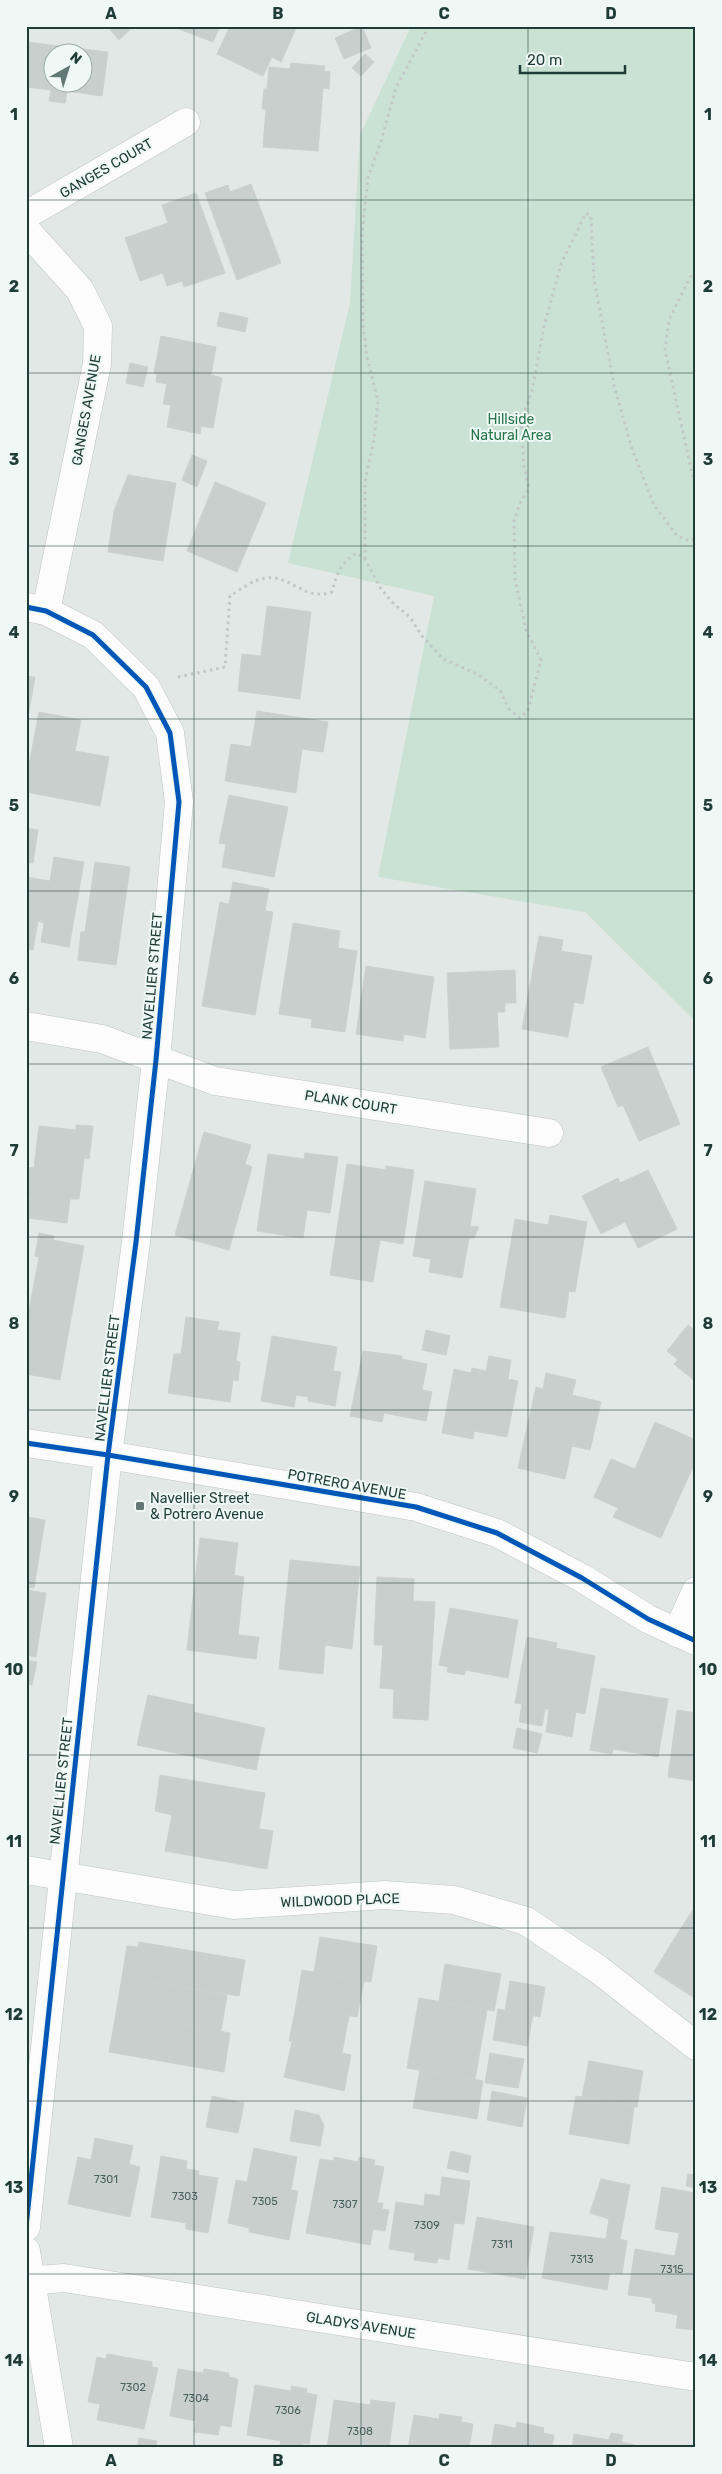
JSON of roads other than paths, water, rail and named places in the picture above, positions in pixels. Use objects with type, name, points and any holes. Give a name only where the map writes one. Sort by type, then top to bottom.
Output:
[{"type":"street","name":"GANGES COURT","points":[[26,215],[186,122]]},
{"type":"street","name":"GANGES AVENUE","points":[[26,230],[80,290],[98,326],[97,364],[36,609]]},
{"type":"street","name":"NAVELLIER STREET","points":[[26,2227],[108,1455],[136,1242],[156,1060],[179,802],[170,733],[146,687],[93,635],[36,609]]},
{"type":"street","name":"PLANK COURT","points":[[26,1026],[102,1039],[215,1081],[550,1134]]},
{"type":"street","name":"POTRERO AVENUE","points":[[26,1443],[416,1507],[497,1533],[582,1578],[648,1618],[686,1637]]},
{"type":"street","points":[[686,1637],[696,1591]]},
{"type":"street","name":"WILDWOOD PLACE","points":[[26,1870],[234,1906],[385,1895],[454,1900],[526,1921],[598,1969],[696,2046]]},
{"type":"street","points":[[26,2250],[28,2281],[58,2448]]},
{"type":"street","name":"GLADYS AVENUE","points":[[28,2281],[64,2278],[696,2377]]},
{"type":"place","name":"Navellier Street & Potrero Avenue","points":[[140,1506]]},
{"type":"park label","name":"Hillside Natural Area","points":[[511,428]]}]
